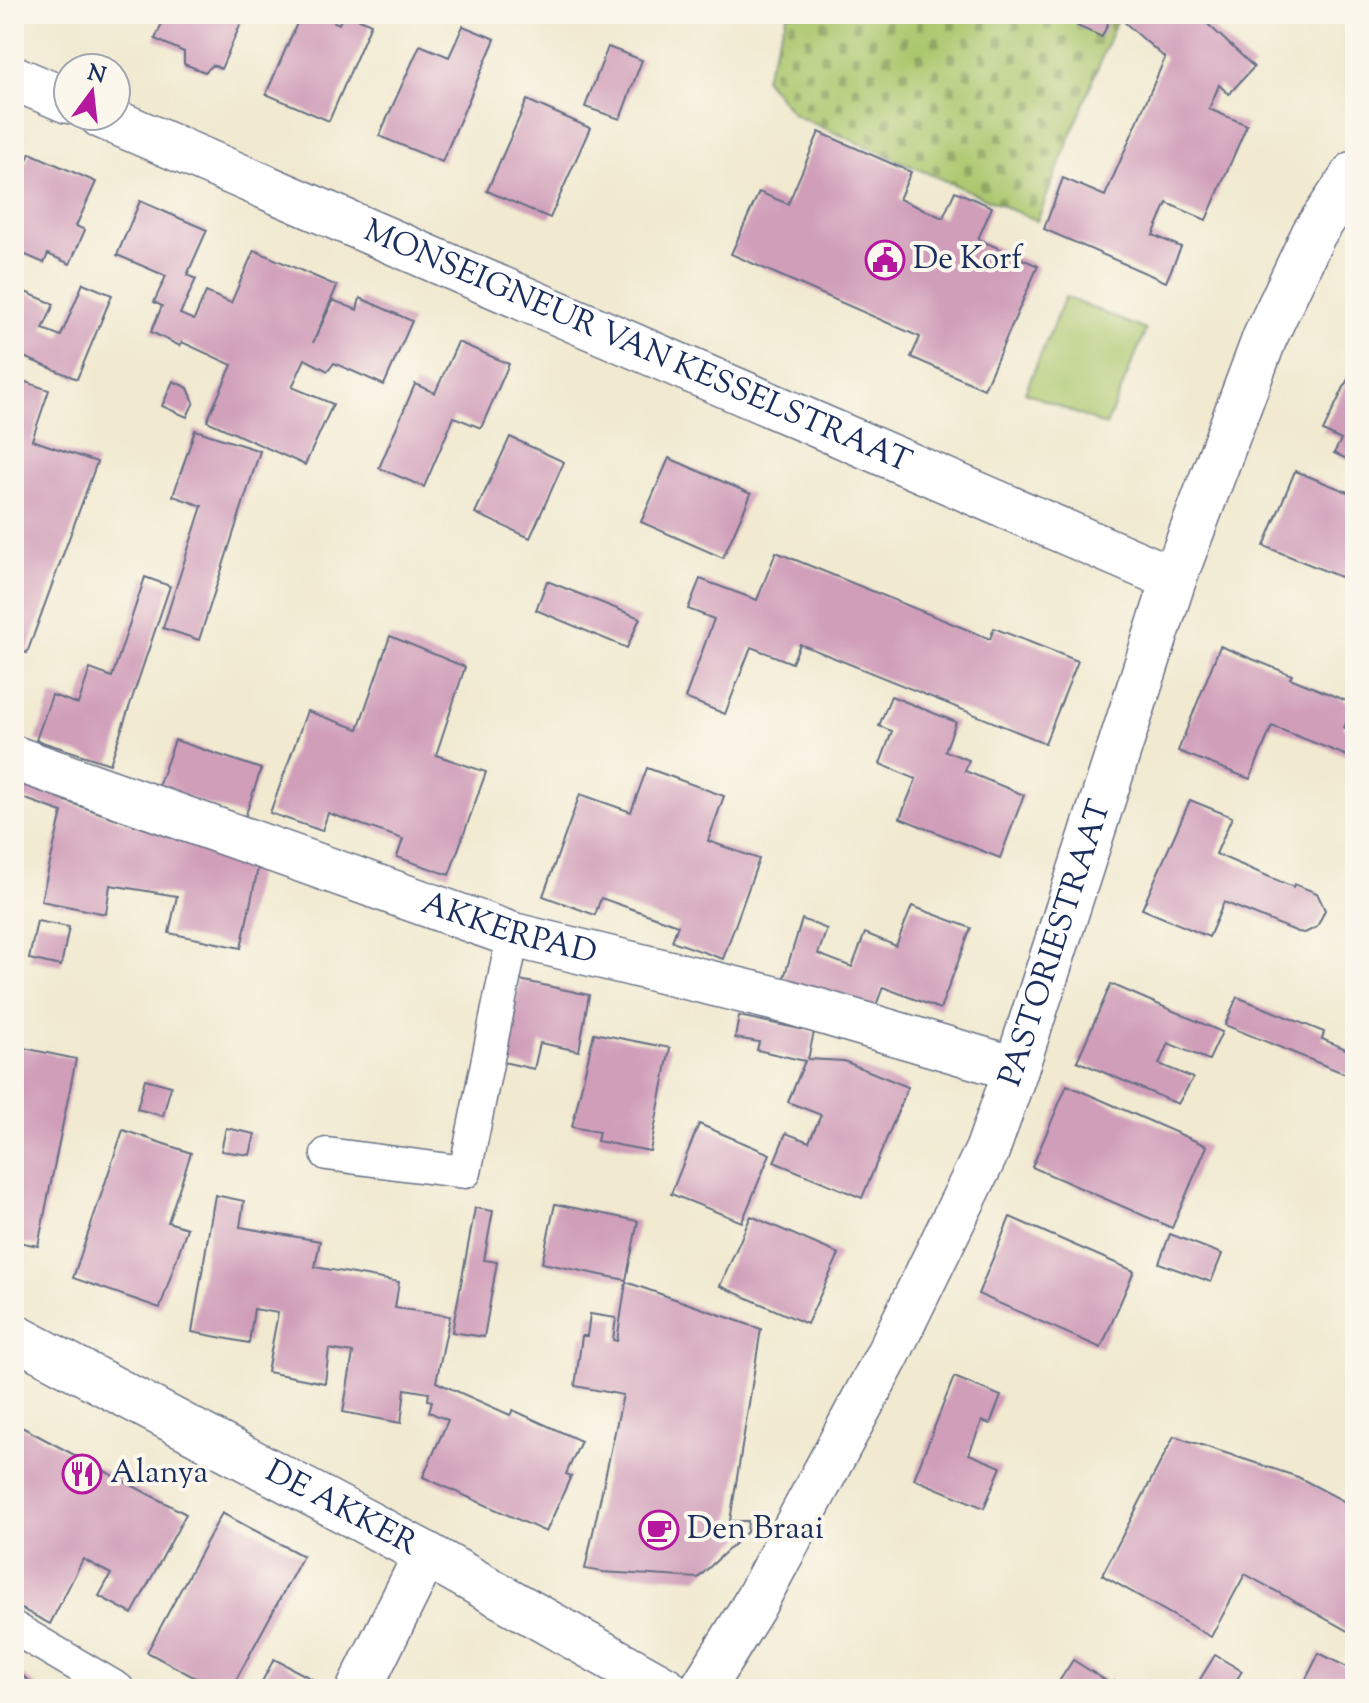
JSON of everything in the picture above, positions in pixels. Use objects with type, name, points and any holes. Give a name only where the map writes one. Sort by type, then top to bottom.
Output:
[{"type":"street","points":[[14,78],[52,94]]},
{"type":"street","name":"MONSEIGNEUR VAN KESSELSTRAAT","points":[[132,129],[1174,579]]},
{"type":"street","name":"PASTORIESTRAAT","points":[[702,1689],[753,1607],[887,1356],[987,1151],[1174,579],[1265,337],[1314,233],[1355,173]]},
{"type":"street","name":"AKKERPAD","points":[[14,758],[513,935],[785,1001],[1016,1069]]},
{"type":"street","name":"DE AKKER","points":[[14,1336],[426,1554],[666,1689]]},
{"type":"street","points":[[359,1689],[426,1554]]},
{"type":"lane","points":[[327,1154],[465,1172],[513,935]]},
{"type":"lane","points":[[14,1628],[118,1689]]},
{"type":"green space","points":[[788,14],[1119,14],[1037,221],[794,115],[764,78]]},
{"type":"green space","points":[[1065,297],[1146,330],[1106,426],[1025,392]]},
{"type":"building","points":[[166,14],[245,14],[221,69],[213,65],[205,72],[184,64],[184,52],[155,39]]},
{"type":"building","points":[[301,14],[317,14],[339,24],[343,14],[349,14],[371,24],[329,121],[266,94]]},
{"type":"building","points":[[1082,14],[1112,14],[1102,37],[1077,26]]},
{"type":"building","points":[[1125,14],[1197,14],[1254,67],[1229,94],[1219,85],[1209,109],[1247,125],[1206,220],[1167,203],[1153,235],[1181,247],[1166,282],[1044,229],[1063,178],[1105,196],[1165,58],[1122,20]]},
{"type":"building","points":[[463,26],[495,39],[442,162],[379,136],[420,45],[449,57]]},
{"type":"building","points":[[608,47],[642,60],[620,119],[585,107]]},
{"type":"building","points":[[527,100],[590,128],[550,218],[487,191]]},
{"type":"building","name":"De Korf","points":[[819,132],[911,172],[899,199],[943,218],[955,191],[992,207],[978,239],[1038,266],[984,389],[911,357],[920,337],[731,254],[759,192],[788,204]]},
{"type":"building","points":[[30,153],[96,182],[76,226],[85,230],[70,264],[48,254],[44,263],[14,250],[14,188]]},
{"type":"building","points":[[140,201],[207,230],[187,275],[196,279],[180,314],[194,320],[206,292],[231,303],[254,250],[337,286],[313,343],[333,300],[357,310],[360,298],[412,321],[384,385],[334,363],[328,371],[305,359],[292,387],[333,404],[305,465],[207,421],[232,365],[182,342],[180,346],[151,332],[162,306],[154,302],[166,276],[117,255]]},
{"type":"building","points":[[83,283],[112,295],[77,379],[14,353],[14,294],[18,289],[54,304],[43,329],[61,336]]},
{"type":"building","points":[[458,342],[509,364],[481,428],[454,417],[424,487],[379,468],[415,384],[435,393]]},
{"type":"building","points":[[1355,364],[1355,463],[1334,453],[1341,440],[1323,431]]},
{"type":"building","points":[[14,378],[49,390],[32,440],[97,462],[27,653],[14,649],[14,483],[21,462],[14,460]]},
{"type":"building","points":[[173,381],[188,388],[194,402],[187,417],[162,406]]},
{"type":"building","points":[[195,430],[260,451],[199,640],[163,628],[202,506],[173,496]]},
{"type":"building","points":[[510,437],[564,462],[530,538],[475,513]]},
{"type":"building","points":[[669,458],[751,494],[723,558],[641,522]]},
{"type":"building","points":[[1295,471],[1355,495],[1355,583],[1264,546]]},
{"type":"building","points":[[776,552],[990,639],[994,628],[1078,661],[1045,743],[800,644],[792,663],[751,647],[725,714],[685,698],[714,619],[688,609],[700,579],[757,600]]},
{"type":"building","points":[[145,577],[170,586],[110,764],[36,740],[52,695],[78,704],[90,669],[112,677]]},
{"type":"building","points":[[547,581],[640,618],[627,648],[536,610]]},
{"type":"building","points":[[390,636],[465,667],[436,755],[486,772],[449,875],[397,857],[403,839],[328,813],[322,831],[270,813],[307,711],[358,729]]},
{"type":"building","points":[[1220,646],[1354,704],[1344,728],[1355,733],[1355,759],[1272,726],[1250,779],[1178,751]]},
{"type":"building","points":[[891,696],[956,722],[945,751],[969,760],[965,771],[1024,795],[1000,858],[900,818],[916,779],[880,764],[892,731],[879,726]]},
{"type":"building","points":[[175,740],[261,769],[245,817],[158,787]]},
{"type":"building","points":[[647,768],[724,796],[708,841],[759,859],[723,959],[672,941],[678,925],[601,898],[595,915],[543,896],[580,794],[631,812]]},
{"type":"building","points":[[14,780],[66,798],[65,801],[258,868],[241,948],[169,933],[177,896],[110,885],[106,914],[41,901],[62,812],[23,798],[20,808],[14,813]]},
{"type":"building","points":[[1190,800],[1232,817],[1216,854],[1293,887],[1294,884],[1317,893],[1325,910],[1317,927],[1305,933],[1298,932],[1224,902],[1209,937],[1142,909]]},
{"type":"building","points":[[912,906],[971,928],[940,1009],[883,987],[874,1011],[782,984],[802,919],[827,929],[818,954],[852,967],[865,933],[896,946]]},
{"type":"building","points":[[37,921],[69,927],[61,966],[29,959]]},
{"type":"building","points":[[520,980],[589,995],[579,1051],[540,1043],[534,1069],[503,1062]]},
{"type":"building","points":[[1111,984],[1222,1032],[1209,1060],[1168,1043],[1159,1064],[1193,1078],[1178,1104],[1077,1061]]},
{"type":"building","points":[[1237,997],[1324,1032],[1322,1039],[1355,1053],[1348,1075],[1225,1025]]},
{"type":"building","points":[[739,1016],[814,1032],[808,1059],[844,1061],[908,1087],[862,1198],[774,1162],[786,1133],[809,1142],[821,1115],[788,1102],[805,1061],[757,1050],[759,1042],[735,1038]]},
{"type":"building","points":[[594,1033],[670,1048],[650,1151],[597,1141],[599,1132],[572,1127]]},
{"type":"building","points":[[14,1046],[76,1059],[38,1246],[14,1241]]},
{"type":"building","points":[[145,1079],[171,1086],[163,1116],[137,1109]]},
{"type":"building","points":[[1067,1085],[1207,1146],[1172,1228],[1032,1167]]},
{"type":"building","points":[[699,1124],[770,1154],[742,1222],[671,1194]]},
{"type":"building","points":[[226,1128],[255,1134],[250,1155],[221,1151]]},
{"type":"building","points":[[123,1130],[191,1153],[168,1222],[187,1228],[160,1308],[73,1278]]},
{"type":"building","points":[[215,1195],[244,1201],[240,1227],[320,1241],[315,1267],[399,1282],[395,1308],[450,1316],[436,1382],[510,1415],[513,1410],[581,1441],[566,1474],[571,1476],[546,1532],[423,1477],[448,1420],[429,1412],[432,1401],[428,1400],[429,1393],[405,1389],[401,1423],[343,1412],[353,1353],[329,1349],[325,1383],[267,1372],[278,1313],[254,1309],[249,1343],[192,1332]]},
{"type":"building","points":[[555,1204],[638,1221],[626,1280],[542,1263]]},
{"type":"building","points":[[475,1208],[493,1211],[484,1260],[497,1262],[484,1337],[452,1332]]},
{"type":"building","points":[[751,1216],[839,1254],[807,1324],[720,1286]]},
{"type":"building","points":[[1010,1217],[1134,1271],[1101,1348],[978,1294]]},
{"type":"building","points":[[1170,1234],[1222,1254],[1211,1282],[1159,1263]]},
{"type":"building","points":[[626,1282],[761,1329],[730,1521],[748,1521],[747,1532],[698,1578],[585,1569],[623,1395],[575,1386],[582,1336],[587,1336],[590,1314],[616,1318],[613,1340],[617,1341]]},
{"type":"building","points":[[954,1377],[1001,1396],[990,1424],[982,1421],[969,1454],[1001,1467],[984,1508],[914,1479]]},
{"type":"building","points":[[14,1423],[186,1514],[132,1614],[99,1596],[111,1574],[83,1559],[50,1624],[14,1605]]},
{"type":"building","points":[[1174,1436],[1298,1477],[1355,1507],[1355,1635],[1245,1574],[1211,1637],[1102,1575]]},
{"type":"building","points":[[222,1513],[303,1556],[231,1689],[216,1689],[147,1652]]},
{"type":"building","points":[[1319,1653],[1355,1671],[1355,1689],[1301,1689]]},
{"type":"building","points":[[1215,1655],[1242,1671],[1231,1689],[1194,1689]]},
{"type":"building","points":[[274,1659],[314,1680],[309,1689],[258,1689]]},
{"type":"building","points":[[1073,1660],[1113,1685],[1115,1681],[1128,1689],[1054,1689]]},
{"type":"building","points":[[14,1670],[17,1672],[41,1689],[14,1689]]},
{"type":"place","name":"De Korf","points":[[885,260]]},
{"type":"place","name":"Alanya","points":[[82,1474]]},
{"type":"place","name":"Den Braai","points":[[659,1530]]}]
